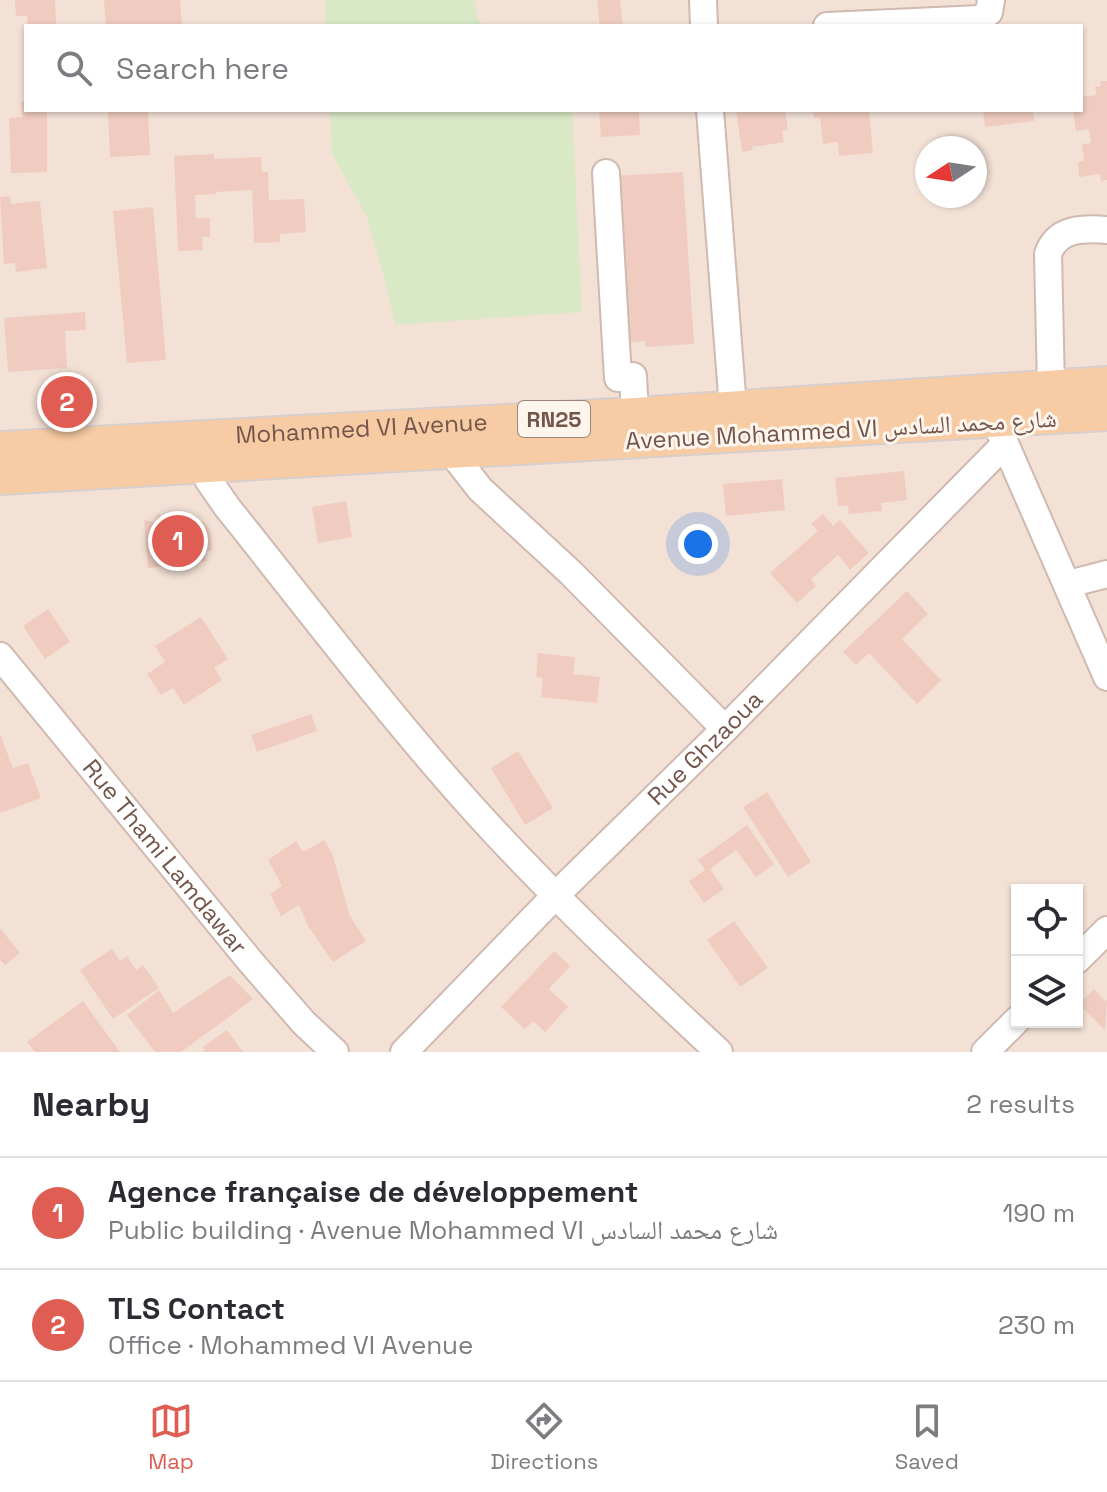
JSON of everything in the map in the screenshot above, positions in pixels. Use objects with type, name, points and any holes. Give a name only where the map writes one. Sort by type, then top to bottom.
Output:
[{"type":"main road","name":"Mohammed VI Avenue","points":[[0,448],[635,414],[1107,383]]},
{"type":"main road","name":"Avenue Mohammed VI شارع محمد السادس","points":[[0,478],[452,453],[1000,433],[1107,414]]},
{"type":"street","points":[[703,0],[704,24]]},
{"type":"street","points":[[871,24],[980,19],[989,12],[991,0]]},
{"type":"street","points":[[710,112],[733,408]]},
{"type":"street","points":[[606,173],[618,378],[633,376],[635,414]]},
{"type":"street","points":[[1051,387],[1048,254],[1051,244],[1066,232],[1107,230]]},
{"type":"street","points":[[1000,433],[1107,677]]},
{"type":"street","name":"Rue Ghzaoua","points":[[404,1052],[555,896],[725,729],[1000,433]]},
{"type":"street","points":[[452,453],[480,489],[571,573],[725,729]]},
{"type":"street","points":[[204,468],[227,507],[353,666],[468,803],[555,896],[719,1052]]},
{"type":"street","points":[[1068,584],[1107,574]]},
{"type":"street","name":"Rue Thami Lamdawar","points":[[0,656],[250,961],[304,1023],[335,1052]]},
{"type":"street","points":[[1081,956],[1107,930]]},
{"type":"street","points":[[985,1052],[1011,1026]]},
{"type":"shaded area","points":[[0,0],[1107,0],[1107,1052],[0,1052]]},
{"type":"green space","points":[[325,0],[475,0],[477,18],[482,24],[326,24]]},
{"type":"green space","points":[[330,112],[572,112],[582,312],[395,325],[366,215],[332,154]]},
{"type":"building","points":[[15,0],[55,0],[56,24],[28,24],[27,16],[16,16]]},
{"type":"building","points":[[104,0],[180,0],[182,24],[106,24]]},
{"type":"building","points":[[597,0],[620,0],[623,24],[600,24]]},
{"type":"building","points":[[1100,81],[1107,81],[1107,180],[1101,181],[1100,174],[1079,177],[1078,162],[1084,161],[1082,144],[1091,143],[1089,129],[1076,131],[1073,112],[1083,112],[1083,97],[1096,95],[1095,87],[1101,86]]},
{"type":"building","points":[[24,101],[24,112],[47,112],[47,172],[11,173],[9,118],[22,117],[21,102]]},
{"type":"building","points":[[108,112],[148,112],[150,155],[110,157]]},
{"type":"building","points":[[599,112],[639,112],[640,135],[601,137]]},
{"type":"building","points":[[736,112],[785,112],[788,130],[782,131],[784,142],[752,147],[753,150],[742,152]]},
{"type":"building","points":[[813,112],[869,112],[873,153],[839,156],[838,142],[823,144],[820,118],[814,118]]},
{"type":"building","points":[[983,112],[1033,112],[1034,121],[985,127]]},
{"type":"building","points":[[214,154],[214,159],[261,157],[262,172],[268,172],[269,200],[304,199],[306,232],[280,234],[280,242],[254,243],[252,190],[195,195],[196,218],[210,218],[210,237],[202,237],[203,250],[178,251],[174,156]]},
{"type":"building","points":[[683,172],[694,344],[645,347],[645,341],[624,343],[614,176]]},
{"type":"building","points":[[10,196],[11,204],[40,201],[47,268],[16,272],[15,263],[4,264],[0,197]]},
{"type":"building","points":[[153,207],[166,360],[127,363],[113,211]]},
{"type":"building","points":[[85,312],[86,330],[65,331],[67,368],[8,372],[4,318]]},
{"type":"building","points":[[904,471],[907,500],[881,503],[882,511],[849,514],[848,506],[838,506],[835,478]]},
{"type":"building","points":[[782,479],[785,510],[726,516],[723,484]]},
{"type":"building","points":[[346,501],[352,537],[318,543],[312,507]]},
{"type":"building","points":[[157,514],[174,520],[188,518],[189,523],[203,521],[210,531],[212,550],[204,552],[207,561],[148,568],[144,520],[155,522]]},
{"type":"building","points":[[823,514],[833,526],[840,520],[869,553],[850,570],[838,555],[811,579],[816,586],[797,603],[770,573],[818,531],[811,524]]},
{"type":"building","points":[[907,591],[928,614],[902,639],[941,680],[917,704],[869,653],[856,665],[843,652]]},
{"type":"building","points":[[48,609],[70,642],[45,659],[23,626]]},
{"type":"building","points":[[201,617],[228,659],[214,668],[222,680],[184,705],[173,688],[161,695],[147,674],[165,662],[155,646]]},
{"type":"building","points":[[538,653],[575,657],[573,674],[600,677],[597,703],[541,697],[543,678],[536,677]]},
{"type":"building","points":[[311,714],[317,731],[257,752],[251,735]]},
{"type":"building","points":[[0,734],[13,768],[28,763],[41,798],[0,813]]},
{"type":"building","points":[[518,751],[553,808],[525,825],[491,768]]},
{"type":"building","points":[[767,792],[811,862],[788,877],[743,807]]},
{"type":"building","points":[[747,825],[774,864],[756,877],[736,850],[710,869],[724,889],[704,903],[689,881],[705,870],[698,860]]},
{"type":"building","points":[[324,840],[332,853],[350,916],[366,941],[333,962],[308,926],[299,905],[281,916],[270,894],[282,886],[268,860],[296,841],[303,852]]},
{"type":"building","points":[[734,921],[768,968],[740,987],[707,940]]},
{"type":"building","points":[[0,928],[20,953],[5,965],[0,960]]},
{"type":"building","points":[[112,949],[120,961],[127,956],[136,970],[143,965],[159,988],[113,1019],[80,970]]},
{"type":"building","points":[[554,951],[570,966],[549,989],[568,1007],[545,1032],[533,1021],[525,1029],[501,1007]]},
{"type":"building","points":[[230,975],[253,999],[181,1052],[155,1052],[127,1015],[159,990],[173,1013]]},
{"type":"building","points":[[1094,989],[1107,1000],[1105,1030],[1083,1008],[1083,1000]]},
{"type":"building","points":[[83,1001],[120,1052],[35,1052],[27,1042]]},
{"type":"building","points":[[227,1030],[243,1052],[202,1052],[205,1050],[203,1047]]},
{"type":"place","name":"TLS Contact","points":[[67,402]]},
{"type":"place","name":"Agence française de développement","points":[[178,541]]}]
